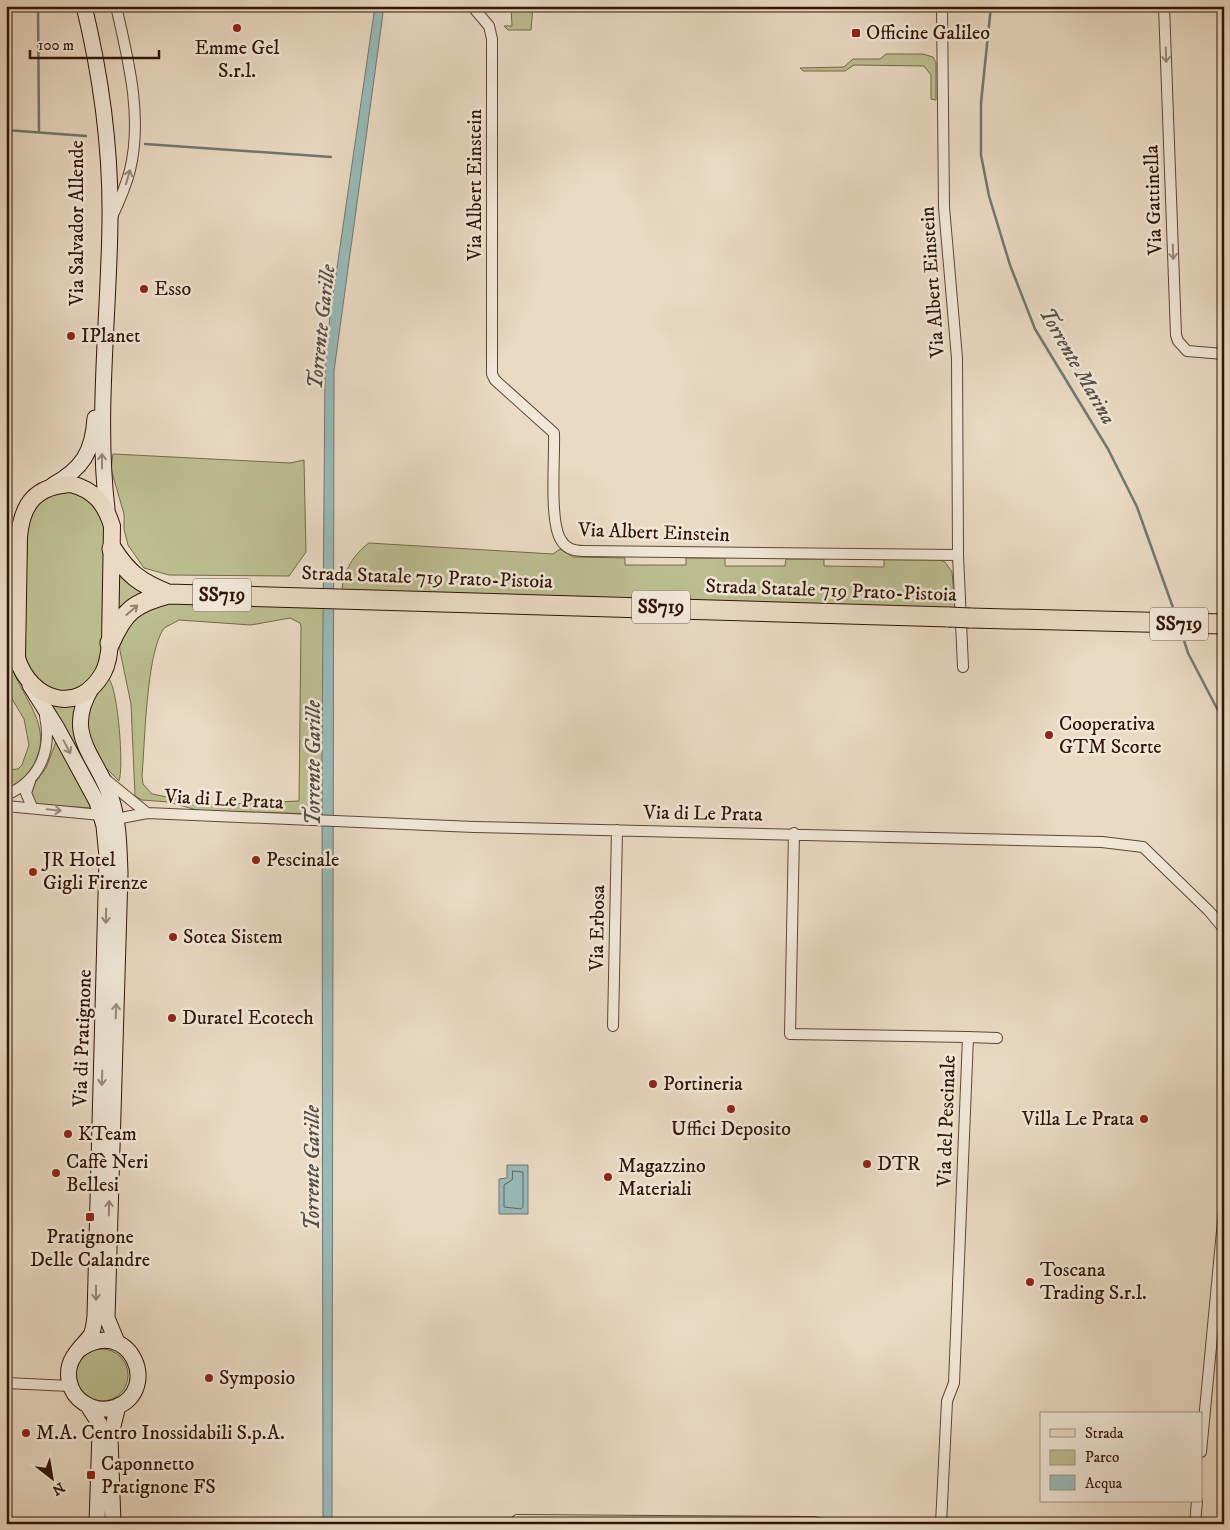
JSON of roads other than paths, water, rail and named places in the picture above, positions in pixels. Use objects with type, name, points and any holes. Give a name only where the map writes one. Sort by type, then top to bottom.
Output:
[{"type":"highway","name":"SS719","points":[[112,548],[127,571],[144,585],[168,594]]},
{"type":"highway","name":"SS719","points":[[110,643],[119,623],[130,610],[144,600],[168,594]]},
{"type":"highway","name":"Strada Statale 719 Prato-Pistoia","points":[[168,594],[372,598],[970,618],[1224,624]]},
{"type":"main road","name":"Via Salvador Allende","points":[[75,6],[92,86],[100,160],[101,236],[93,436],[79,467],[39,493],[28,503],[21,518],[17,658],[22,673],[43,705],[86,783],[108,817]]},
{"type":"main road","name":"Via Salvador Allende","points":[[30,684],[43,694],[54,698],[68,698],[80,694],[93,685],[103,674],[108,660],[110,643],[112,526],[107,509],[102,464],[110,222],[108,166],[103,108],[84,6]]},
{"type":"main road","points":[[53,485],[71,484],[82,487],[94,494],[107,509]]},
{"type":"main road","points":[[6,563],[14,552],[20,536]]},
{"type":"main road","points":[[6,615],[17,633]]},
{"type":"main road","name":"Via Salvador Allende","points":[[93,685],[81,707],[79,727],[85,747],[111,798],[108,817]]},
{"type":"main road","name":"Via di Pratignone","points":[[108,817],[120,873],[120,918],[111,1139],[107,1318],[117,1342],[133,1356],[138,1376],[132,1394],[118,1406],[110,1438],[113,1524]]},
{"type":"main road","name":"Via di Pratignone","points":[[70,1386],[70,1366],[91,1334],[96,1309],[108,817]]},
{"type":"main road","points":[[80,1349],[98,1340],[117,1342]]},
{"type":"main road","points":[[70,1386],[80,1401],[88,1406],[103,1409],[118,1406]]},
{"type":"main road","points":[[88,1406],[99,1424],[100,1432],[98,1524]]},
{"type":"main road","points":[[98,1524],[110,1466]]},
{"type":"street","name":"Via Salvador Allende","points":[[110,222],[130,169],[134,120],[132,83],[116,6]]},
{"type":"street","name":"Via Albert Einstein","points":[[472,6],[486,21],[492,39],[492,374],[495,380],[554,433],[554,524],[565,545],[576,551],[958,555]]},
{"type":"street","name":"Via Albert Einstein","points":[[942,6],[944,207],[957,358],[958,555],[963,667]]},
{"type":"street","name":"Via Gattinella","points":[[1164,6],[1176,335],[1178,341],[1187,351],[1224,354]]},
{"type":"street","points":[[6,795],[21,788],[32,778],[42,764],[48,732],[43,705]]},
{"type":"street","name":"Via di Le Prata","points":[[99,773],[147,813]]},
{"type":"street","points":[[32,778],[26,793],[32,808]]},
{"type":"street","name":"Via di Le Prata","points":[[6,806],[108,817],[147,813],[321,822],[1102,842],[1143,847],[1209,911],[1224,929]]},
{"type":"street","name":"Via Erbosa","points":[[613,1026],[617,830]]},
{"type":"street","name":"Via del Pescinale","points":[[794,833],[790,1034],[968,1037],[954,1383],[947,1401],[941,1524]]},
{"type":"street","points":[[968,1037],[997,1038]]},
{"type":"street","points":[[1202,1441],[1224,1210]]},
{"type":"street","points":[[6,1383],[70,1386]]},
{"type":"street","points":[[1195,1524],[1197,1502]]},
{"type":"street","points":[[517,1520],[814,1522],[822,1524]]},
{"type":"water","points":[[375,6],[384,6],[334,371],[332,1524],[323,1524],[322,754],[325,367],[330,316]]},
{"type":"water","points":[[507,1165],[528,1165],[528,1214],[499,1214],[499,1179],[507,1178]]},
{"type":"waterway","points":[[38,6],[39,132]]},
{"type":"waterway","name":"Torrente Marina","points":[[991,6],[981,103],[981,155],[989,196],[1010,265],[1035,329],[1108,449],[1137,507],[1176,616]]},
{"type":"waterway","points":[[6,130],[86,136]]},
{"type":"waterway","points":[[145,144],[331,157]]},
{"type":"waterway","name":"Torrente Marina","points":[[1181,631],[1188,653],[1224,722]]},
{"type":"place","name":"Emme Gel S.r.l.","points":[[237,28]]},
{"type":"place","name":"Officine Galileo","points":[[856,33]]},
{"type":"place","name":"Esso","points":[[144,289]]},
{"type":"place","name":"IPlanet","points":[[71,336]]},
{"type":"place","name":"Cooperativa GTM Scorte","points":[[1049,735]]},
{"type":"place","name":"Pescinale","points":[[256,860]]},
{"type":"place","name":"JR Hotel Gigli Firenze","points":[[33,872]]},
{"type":"place","name":"Sotea Sistem","points":[[173,937]]},
{"type":"place","name":"Duratel Ecotech","points":[[172,1018]]},
{"type":"place","name":"Portineria","points":[[653,1084]]},
{"type":"place","name":"Uffici Deposito","points":[[731,1109]]},
{"type":"place","name":"Villa Le Prata","points":[[1144,1119]]},
{"type":"place","name":"KTeam","points":[[68,1134]]},
{"type":"place","name":"DTR","points":[[867,1164]]},
{"type":"place","name":"Caffè Neri Bellesi","points":[[56,1173]]},
{"type":"place","name":"Magazzino Materiali","points":[[608,1177]]},
{"type":"place","name":"Pratignone Delle Calandre","points":[[90,1217]]},
{"type":"place","name":"Toscana Trading S.r.l.","points":[[1030,1282]]},
{"type":"place","name":"Symposio","points":[[209,1378]]},
{"type":"place","name":"M.A. Centro Inossidabili S.p.A.","points":[[26,1433]]},
{"type":"place","name":"Caponnetto Pratignone FS","points":[[91,1475]]},
{"type":"water label","name":"Torrente Garille","points":[[322,327]]},
{"type":"water label","name":"Torrente Garille","points":[[314,763]]},
{"type":"water label","name":"Torrente Garille","points":[[313,1168]]}]
